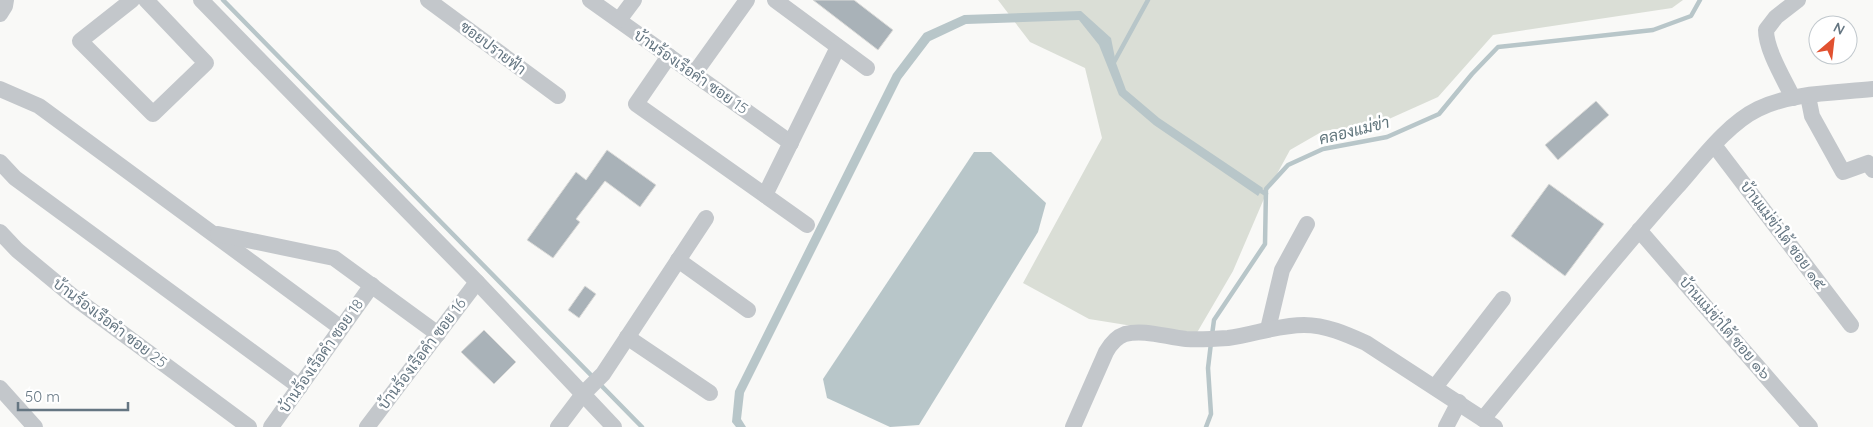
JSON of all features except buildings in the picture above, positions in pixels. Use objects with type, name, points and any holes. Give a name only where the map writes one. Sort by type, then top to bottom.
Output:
[{"type":"street","points":[[0,14],[6,6],[6,0]]},
{"type":"street","points":[[132,0],[80,41],[153,114],[206,63],[146,0]]},
{"type":"street","points":[[201,0],[477,282],[614,427]]},
{"type":"street","name":"ซอยปรายฟ้า","points":[[428,0],[558,96]]},
{"type":"street","name":"บ้านร้องเรือคำ ซอย 15","points":[[590,0],[791,143]]},
{"type":"street","points":[[619,20],[634,0]]},
{"type":"street","points":[[694,74],[748,0]]},
{"type":"street","points":[[775,0],[867,68]]},
{"type":"street","points":[[1798,0],[1776,16],[1766,30],[1772,51],[1801,97],[1843,172],[1868,163],[1873,170]]},
{"type":"street","points":[[765,195],[838,47]]},
{"type":"street","points":[[669,56],[636,104],[807,225]]},
{"type":"street","points":[[0,89],[40,106],[341,328]]},
{"type":"street","points":[[1073,427],[1106,352],[1112,342],[1122,335],[1136,332],[1187,339],[1230,338],[1268,329],[1304,325],[1322,326],[1366,343],[1489,423],[1639,230],[1714,145],[1745,116],[1776,102],[1801,97],[1873,89]]},
{"type":"street","name":"บ้านแม่ข่าใต้ ซอย ๑๕","points":[[1714,145],[1851,325]]},
{"type":"street","points":[[0,162],[15,178],[300,386]]},
{"type":"street","points":[[558,427],[583,394],[603,374],[706,218]]},
{"type":"street","points":[[1268,329],[1282,270],[1307,224]]},
{"type":"street","name":"บ้านแม่ข่าใต้ ซอย ๑๖","points":[[1639,230],[1810,427]]},
{"type":"street","name":"บ้านร้องเรือคำ ซอย 25","points":[[0,232],[17,250],[76,299],[249,427]]},
{"type":"street","points":[[211,233],[334,258],[438,334]]},
{"type":"street","points":[[678,260],[748,310]]},
{"type":"street","name":"บ้านร้องเรือคำ ซอย 16","points":[[367,427],[477,282]]},
{"type":"street","name":"บ้านร้องเรือคำ ซอย 18","points":[[271,427],[372,285]]},
{"type":"street","points":[[1435,387],[1503,299]]},
{"type":"street","points":[[628,337],[710,393]]},
{"type":"street","points":[[0,388],[35,427]]},
{"type":"street","points":[[1446,427],[1459,402]]},
{"type":"shaded area","points":[[998,0],[1683,0],[1672,8],[1493,35],[1438,97],[1380,123],[1323,131],[1290,150],[1266,194],[1233,271],[1195,336],[1089,319],[1023,283],[1102,138],[1085,68],[1030,42]]},
{"type":"shaded area","points":[[1081,11],[1111,38],[1116,63],[1126,90],[1159,118],[1263,188],[1258,196],[1154,125],[1119,95],[1099,45],[1079,20],[966,24],[930,41],[901,79],[744,393],[741,419],[746,427],[736,427],[732,422],[735,391],[893,74],[924,33],[964,15]]},
{"type":"shaded area","points":[[974,152],[991,152],[1046,203],[1038,232],[919,425],[890,427],[827,398],[823,379]]},
{"type":"waterway","points":[[223,0],[642,427]]},
{"type":"waterway","points":[[1113,64],[1148,0]]},
{"type":"waterway","name":"คลองแม่ข่า","points":[[1212,335],[1214,320],[1265,244],[1266,189],[1288,165],[1323,149],[1387,137],[1439,114],[1472,74],[1498,47],[1653,30],[1691,16],[1700,0]]},
{"type":"waterway","points":[[1256,188],[1266,194]]},
{"type":"waterway","name":"คลองแม่ข่า","points":[[1206,427],[1211,414],[1208,368],[1211,343]]}]
